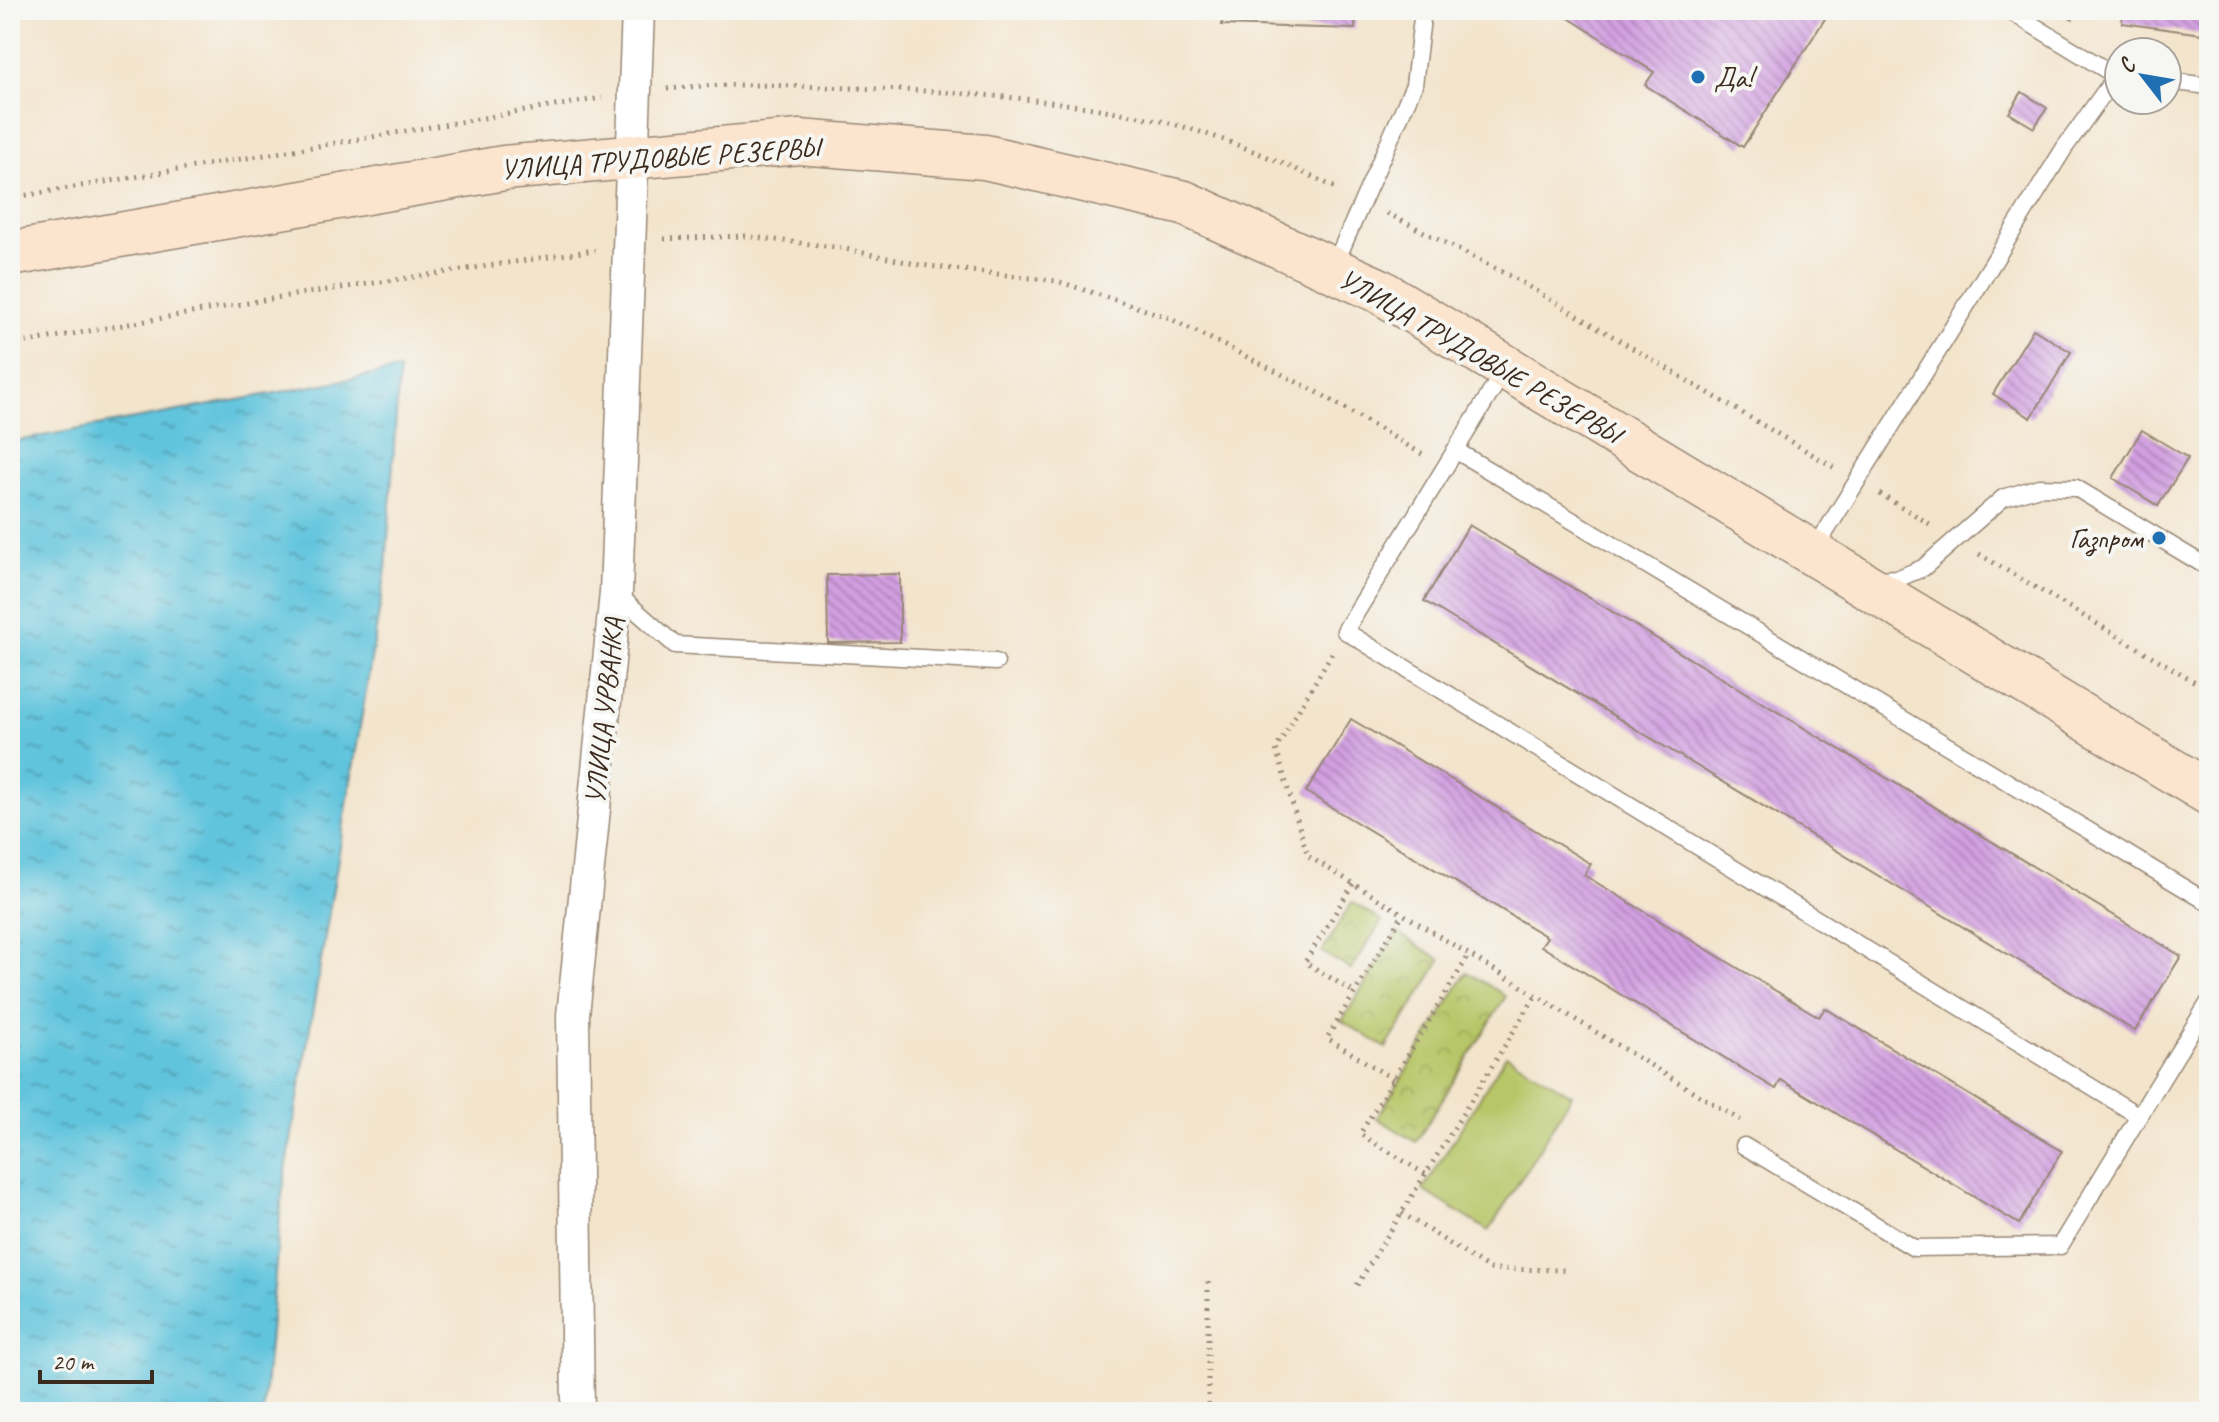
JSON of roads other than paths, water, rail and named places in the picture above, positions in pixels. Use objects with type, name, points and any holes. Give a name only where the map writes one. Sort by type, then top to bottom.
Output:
[{"type":"street","name":"УЛИЦА УРВАНКА","points":[[578,1412],[573,1015],[616,593],[635,158],[638,10]]},
{"type":"street","name":"УЛИЦА ТРУДОВЫЕ РЕЗЕРВЫ","points":[[10,254],[504,168],[799,142],[985,157],[1184,203],[1378,290],[2209,793]]},
{"type":"lane","points":[[1332,269],[1414,85],[1423,10]]},
{"type":"lane","points":[[2008,10],[2103,68]]},
{"type":"lane","points":[[2183,83],[2209,86]]},
{"type":"lane","points":[[1812,553],[2065,147],[2103,95]]},
{"type":"lane","points":[[1505,367],[1345,631],[2139,1116]]},
{"type":"lane","points":[[1455,450],[2209,903]]},
{"type":"lane","points":[[1857,580],[1899,578],[1923,568],[2003,498],[2039,487],[2076,488],[2209,568]]},
{"type":"lane","points":[[616,593],[675,645],[996,662]]},
{"type":"lane","points":[[1744,1146],[1914,1248],[2060,1246],[2209,1002]]},
{"type":"water","points":[[399,370],[386,570],[282,1195],[263,1412],[10,1412],[10,442]]},
{"type":"place","name":"Да!","points":[[1698,77]]},
{"type":"place","name":"Газпром","points":[[2159,538]]}]
